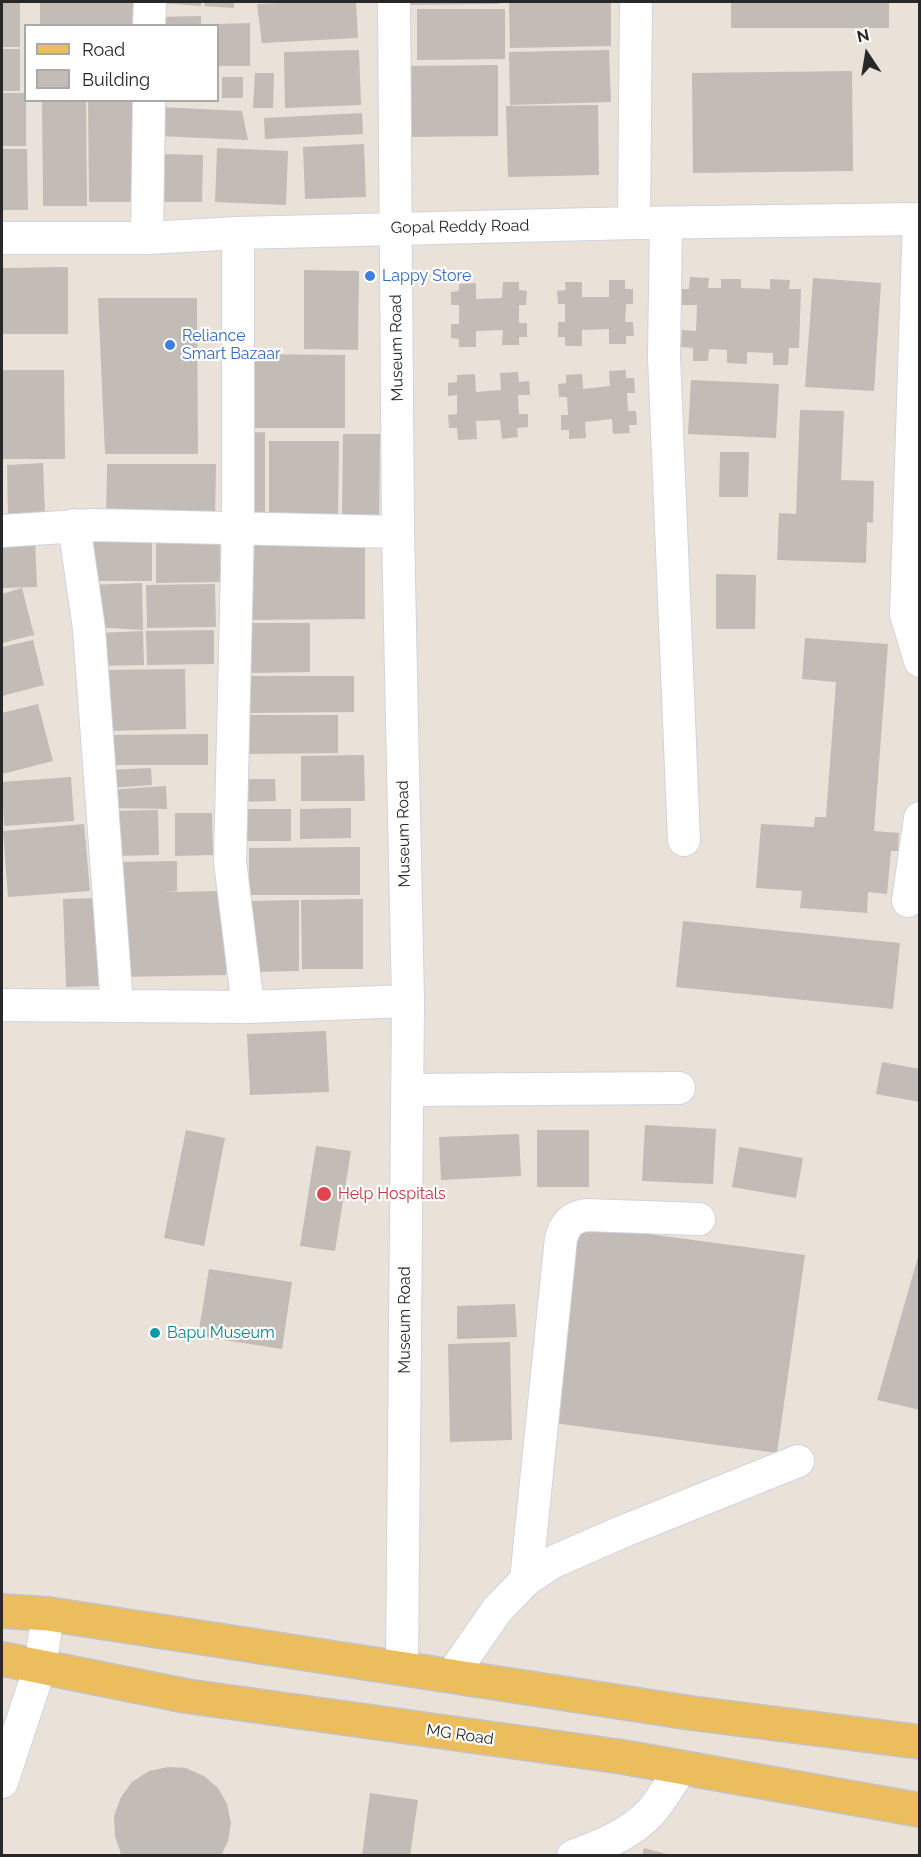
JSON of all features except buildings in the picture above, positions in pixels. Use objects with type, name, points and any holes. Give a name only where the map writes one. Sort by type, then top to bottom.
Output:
[{"type":"main road","points":[[2,1611],[48,1614],[691,1713],[920,1742]]},
{"type":"main road","name":"MG Road","points":[[2,1659],[186,1696],[623,1757],[920,1810]]},
{"type":"street","points":[[150,2],[150,24]]},
{"type":"street","name":"Museum Road","points":[[394,2],[398,532],[408,1001],[402,1667]]},
{"type":"street","points":[[634,223],[636,2]]},
{"type":"street","points":[[147,238],[149,102]]},
{"type":"street","points":[[919,219],[906,614],[920,661]]},
{"type":"street","name":"Gopal Reddy Road","points":[[2,238],[147,238],[238,233],[634,223],[919,219]]},
{"type":"street","points":[[666,224],[664,357],[684,840]]},
{"type":"street","points":[[238,233],[238,527],[230,861],[248,1007]]},
{"type":"street","points":[[2,531],[74,525],[398,532]]},
{"type":"street","points":[[74,525],[89,629],[117,1006]]},
{"type":"street","points":[[908,901],[920,818]]},
{"type":"street","points":[[2,1005],[248,1007],[408,1001]]},
{"type":"street","points":[[407,1090],[679,1088]]},
{"type":"street","points":[[526,1580],[561,1238],[564,1227],[572,1218],[586,1215],[699,1219]]},
{"type":"street","points":[[452,1675],[497,1610],[526,1580],[553,1562],[624,1530],[798,1461]]},
{"type":"street","points":[[2,1782],[40,1667],[48,1614]]},
{"type":"street","points":[[573,1856],[605,1844],[633,1828],[650,1813],[682,1767]]},
{"type":"place","name":"Lappy Store","points":[[370,276]]},
{"type":"place","name":"Reliance Smart Bazaar","points":[[170,345]]},
{"type":"place","name":"Help Hospitals","points":[[324,1194]]},
{"type":"place","name":"Bapu Museum","points":[[155,1333]]}]
